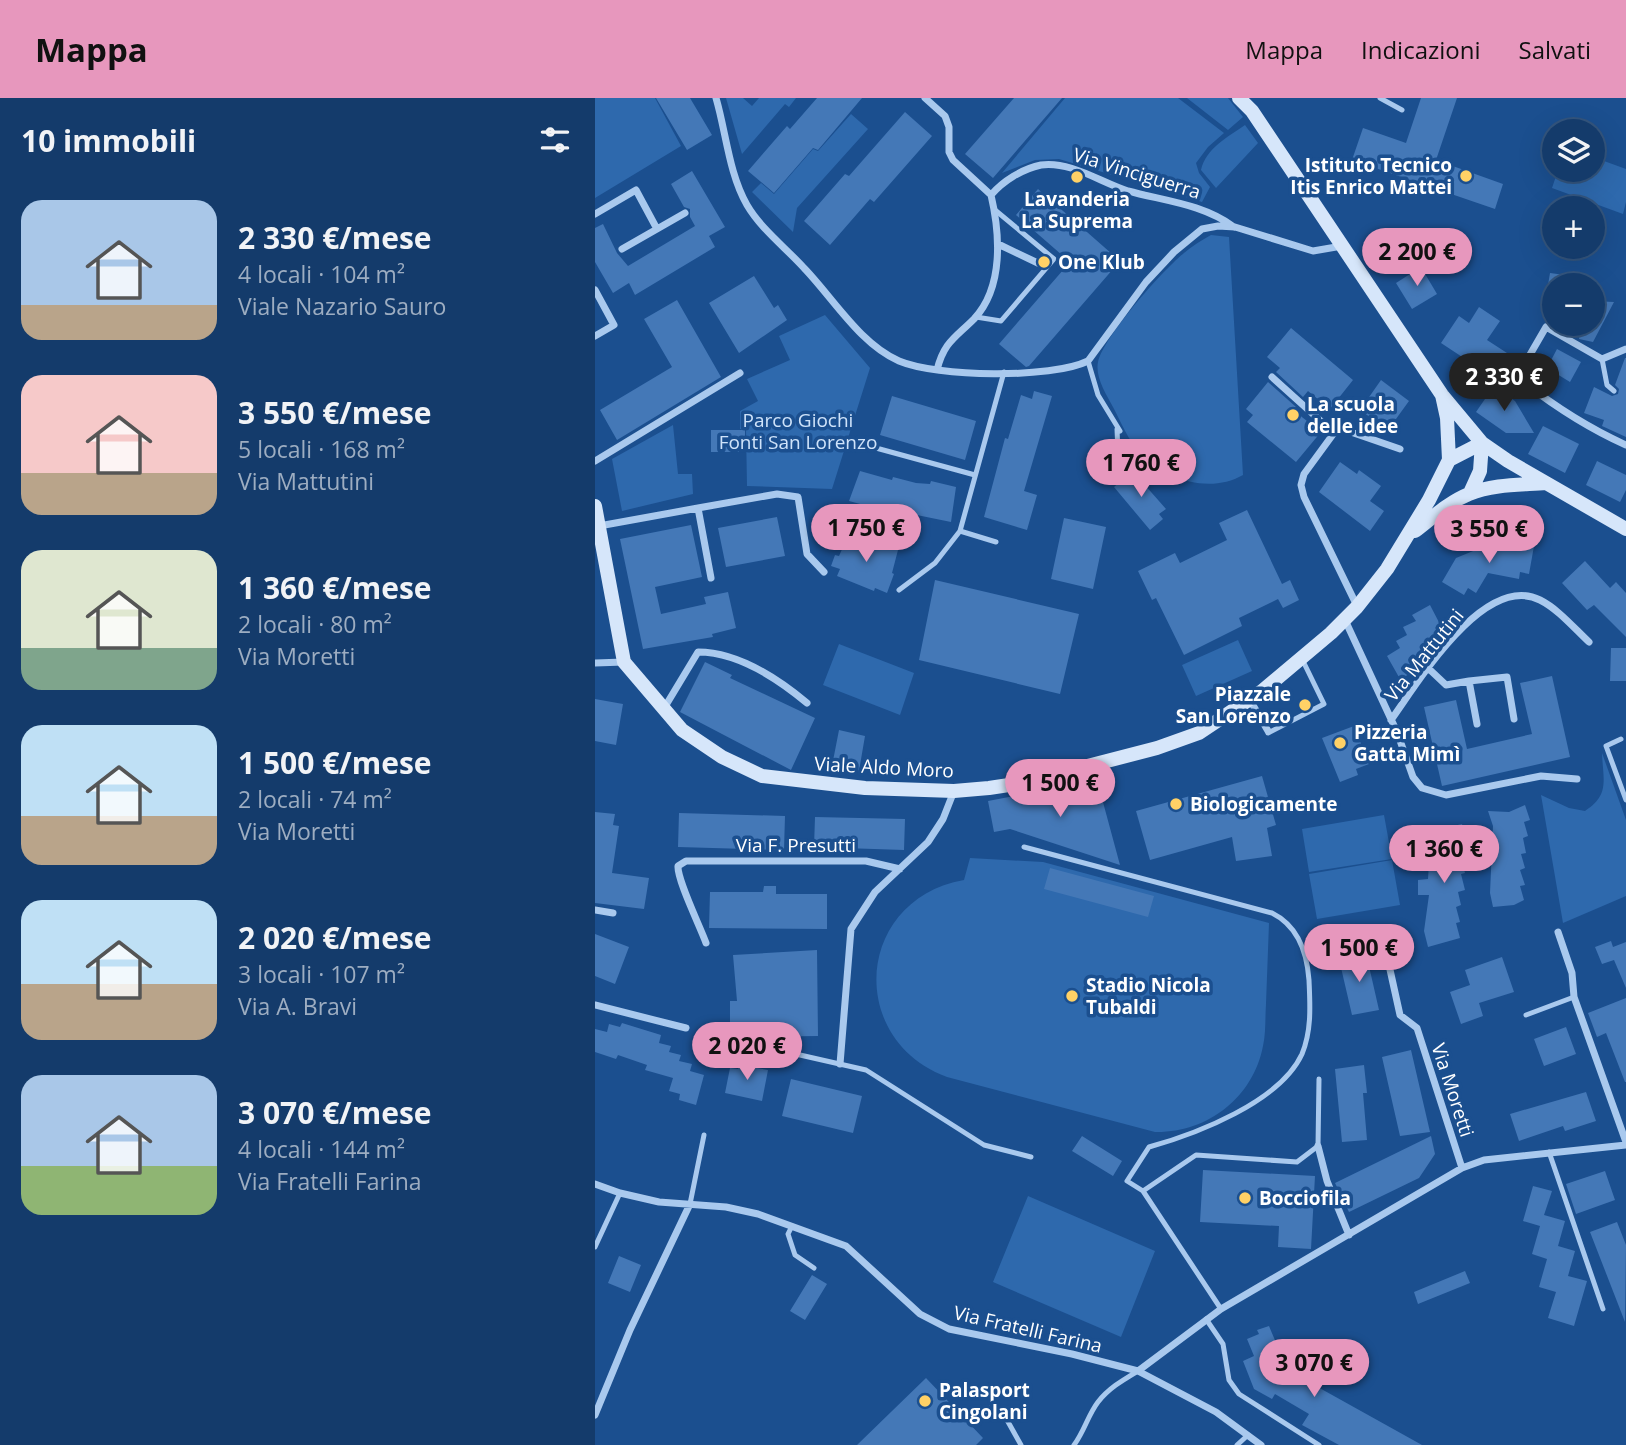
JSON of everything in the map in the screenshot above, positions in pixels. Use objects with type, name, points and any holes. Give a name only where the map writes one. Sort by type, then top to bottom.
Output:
[{"type":"street","points":[[716,98],[747,205],[762,224],[854,326],[874,344],[897,360],[937,370],[1026,373],[1075,367],[1088,361],[1128,302],[1174,252],[1202,229],[1235,227]]},
{"type":"street","points":[[925,98],[945,116],[950,134],[949,152],[953,160],[991,195],[998,244],[993,285],[976,317],[951,339],[942,352],[937,370]]},
{"type":"street","points":[[1239,98],[1249,104],[1442,395],[1482,443],[1626,529]]},
{"type":"street","name":"Via Vinciguerra","points":[[991,195],[1002,183],[1023,172],[1040,165],[1062,165],[1128,191],[1218,215],[1235,227],[1259,236],[1313,251],[1342,246]]},
{"type":"street","points":[[595,214],[636,190],[657,229]]},
{"type":"street","points":[[622,249],[684,213]]},
{"type":"street","points":[[998,244],[1042,265]]},
{"type":"street","points":[[595,290],[614,325],[595,336]]},
{"type":"street","points":[[1626,349],[1602,359],[1546,327],[1517,377],[1547,401],[1603,435],[1626,445]]},
{"type":"street","points":[[595,461],[740,373]]},
{"type":"street","points":[[1272,377],[1334,433]]},
{"type":"street","name":"Viale Aldo Moro","points":[[595,506],[624,662],[663,711],[682,730],[722,757],[762,776],[865,788],[954,791],[1022,783],[1157,748],[1199,733],[1250,700],[1345,620],[1387,569],[1408,536],[1448,460],[1447,418],[1442,395]]},
{"type":"street","points":[[1357,607],[1304,497],[1301,485],[1304,474],[1334,433],[1345,430],[1400,449]]},
{"type":"street","points":[[1448,460],[1482,443]]},
{"type":"street","points":[[1470,493],[1480,471],[1482,443]]},
{"type":"street","name":"Viale Aldo Moro","points":[[1408,536],[1444,508],[1470,493],[1504,486],[1548,483]]},
{"type":"street","points":[[599,526],[777,494],[798,497],[807,554],[824,572]]},
{"type":"street","points":[[698,508],[711,578]]},
{"type":"street","name":"Via Mattutini","points":[[1391,720],[1428,668],[1466,624],[1492,604],[1517,597],[1538,599],[1589,642]]},
{"type":"street","name":"Via Mattutini","points":[[1345,620],[1391,720],[1413,777],[1422,788],[1433,793],[1455,794],[1541,776],[1577,779]]},
{"type":"street","points":[[663,711],[698,652],[716,652],[754,668],[807,703]]},
{"type":"street","points":[[595,663],[624,662]]},
{"type":"street","points":[[1428,668],[1446,685],[1507,677],[1514,719]]},
{"type":"street","points":[[1469,681],[1477,724]]},
{"type":"street","points":[[1250,700],[1268,731]]},
{"type":"street","points":[[840,1064],[851,929],[876,892],[928,842],[943,819],[954,791]]},
{"type":"street","name":"Via F. Presutti","points":[[706,943],[688,894],[677,875],[678,866],[686,861],[866,861],[900,869]]},
{"type":"street","points":[[595,910],[613,913]]},
{"type":"street","points":[[1558,932],[1571,973],[1574,997],[1626,1143]]},
{"type":"street","name":"Via Moretti","points":[[1385,947],[1400,1015],[1417,1028],[1462,1168]]},
{"type":"street","points":[[595,1005],[686,1028]]},
{"type":"street","name":"Via Moretti","points":[[1138,1371],[1221,1309],[1462,1168],[1484,1160],[1626,1143]]},
{"type":"street","points":[[1318,1146],[1327,1181],[1349,1235]]},
{"type":"street","name":"Via Fratelli Farina","points":[[595,1184],[620,1193],[758,1213],[846,1246],[920,1314],[949,1329],[1072,1354],[1138,1371],[1216,1412],[1261,1445]]},
{"type":"street","points":[[595,1415],[630,1330],[690,1204]]},
{"type":"lane","points":[[1380,98],[1402,110]]},
{"type":"lane","points":[[976,317],[1001,321],[1054,259],[995,210]]},
{"type":"lane","points":[[1602,359],[1607,385],[1614,391]]},
{"type":"lane","points":[[1088,361],[1098,395],[1118,428],[1118,453]]},
{"type":"lane","points":[[899,590],[935,563],[960,531],[1004,372]]},
{"type":"lane","points":[[865,445],[975,475]]},
{"type":"lane","points":[[960,531],[996,542]]},
{"type":"lane","points":[[1268,731],[1324,704],[1302,658]]},
{"type":"lane","points":[[1621,739],[1606,746],[1626,800]]},
{"type":"lane","points":[[1024,847],[1272,913],[1286,920],[1305,952],[1310,1011],[1307,1038],[1301,1056],[1285,1077],[1255,1102],[1205,1129],[1149,1147],[1127,1181],[1143,1191],[1221,1309]]},
{"type":"lane","points":[[1526,1015],[1574,997]]},
{"type":"lane","points":[[778,1050],[866,1070],[983,1145],[1031,1157]]},
{"type":"lane","points":[[1143,1191],[1196,1155],[1297,1162],[1318,1146],[1319,1079]]},
{"type":"lane","points":[[690,1204],[704,1135]]},
{"type":"lane","points":[[1549,1152],[1603,1309]]},
{"type":"lane","points":[[595,1247],[620,1193]]},
{"type":"lane","points":[[792,1226],[788,1234],[795,1255],[814,1268]]},
{"type":"lane","points":[[1206,1319],[1223,1344],[1229,1380],[1239,1394],[1319,1445]]},
{"type":"lane","points":[[1074,1445],[1085,1431],[1097,1403],[1114,1386],[1138,1371]]},
{"type":"lane","points":[[979,1417],[991,1407],[1007,1420],[1021,1445]]},
{"type":"lane","points":[[1237,1445],[1248,1436]]},
{"type":"green space","points":[[595,98],[655,98],[681,146],[595,198]]},
{"type":"green space","points":[[726,98],[743,98],[752,106],[759,98],[796,98],[789,107],[785,104],[742,154]]},
{"type":"green space","points":[[1065,98],[1178,98],[1224,133],[1208,147],[1196,163],[1199,173],[1210,187],[1202,202],[1059,159],[1035,160],[1002,173]]},
{"type":"green space","points":[[1187,98],[1228,98],[1243,117],[1228,130]]},
{"type":"green space","points":[[851,114],[868,129],[797,208],[793,232],[752,192],[761,183],[774,194],[813,149],[818,151]]},
{"type":"green space","points":[[1245,125],[1258,143],[1216,188],[1201,170],[1204,162],[1219,144]]},
{"type":"green space","points":[[1605,161],[1626,169],[1626,202],[1623,214],[1605,207],[1605,196],[1574,196],[1552,188],[1554,182],[1605,182]]},
{"type":"green space","points":[[1211,235],[1229,237],[1243,475],[1230,481],[1203,484],[1175,477],[1140,453],[1128,437],[1104,391],[1097,368],[1111,336],[1135,304],[1175,261]]},
{"type":"green space","name":"Parco Giochi Fonti San Lorenzo","points":[[825,315],[870,368],[832,489],[747,486],[746,430],[740,429],[740,411],[758,401],[747,379],[790,360],[779,336]]},
{"type":"green space","points":[[673,425],[678,474],[692,474],[693,494],[622,511],[612,459]]},
{"type":"green space","points":[[1238,640],[1252,671],[1196,696],[1182,665]]},
{"type":"green space","points":[[839,644],[914,673],[900,715],[823,685]]},
{"type":"green space","points":[[1602,753],[1626,820],[1626,896],[1563,923],[1541,795],[1569,808],[1585,811],[1602,793]]},
{"type":"green space","points":[[1384,815],[1392,859],[1309,872],[1302,829]]},
{"type":"green space","name":"Stadio Nicola Tubaldi","points":[[970,858],[1043,862],[1269,923],[1264,1041],[1258,1065],[1238,1096],[1225,1109],[1209,1119],[1174,1131],[1155,1132],[947,1077],[914,1058],[891,1033],[879,1003],[877,971],[884,941],[901,913],[928,892],[964,880]]},
{"type":"green space","points":[[1392,860],[1400,905],[1317,919],[1309,874]]},
{"type":"green space","points":[[1028,1196],[1155,1251],[1121,1337],[993,1282]]},
{"type":"building","points":[[656,98],[690,98],[712,135],[687,150]]},
{"type":"building","points":[[817,98],[862,98],[818,150],[813,148],[774,193],[748,171],[787,126],[790,129]]},
{"type":"building","points":[[1014,98],[1062,98],[993,178],[965,154]]},
{"type":"building","points":[[1421,98],[1457,98],[1436,160],[1503,184],[1495,209],[1352,160],[1363,128],[1406,143]]},
{"type":"building","points":[[905,112],[932,136],[874,202],[870,199],[830,245],[804,221],[845,174],[849,176]]},
{"type":"building","points":[[692,171],[725,227],[709,236],[715,247],[635,295],[629,283],[613,293],[595,262],[595,228],[603,224],[617,253],[628,266],[695,226],[690,217],[690,209],[684,207],[671,184]]},
{"type":"building","points":[[1038,189],[1120,261],[1026,367],[999,344],[1070,262],[1016,215]]},
{"type":"building","points":[[1421,267],[1437,294],[1412,309],[1396,283]]},
{"type":"building","points":[[754,276],[774,308],[778,305],[787,320],[739,353],[709,303]]},
{"type":"building","points":[[677,300],[721,377],[617,440],[600,410],[672,367],[644,319]]},
{"type":"building","points":[[1605,302],[1614,302],[1605,319]]},
{"type":"building","points":[[1479,307],[1500,321],[1487,340],[1507,353],[1491,376],[1441,343],[1459,316],[1469,323]]},
{"type":"building","points":[[1291,328],[1353,380],[1330,409],[1308,391],[1303,397],[1276,372],[1280,368],[1267,357]]},
{"type":"building","points":[[1579,336],[1596,336],[1593,342],[1579,339]]},
{"type":"building","points":[[1557,349],[1581,362],[1570,382],[1547,368]]},
{"type":"building","points":[[1625,358],[1626,437],[1602,426],[1604,420],[1584,413],[1594,387],[1612,396],[1618,394],[1619,389],[1615,385]]},
{"type":"building","points":[[1381,380],[1409,401],[1388,430],[1360,410]]},
{"type":"building","points":[[1268,382],[1296,407],[1293,410],[1321,432],[1296,462],[1247,422],[1253,415],[1246,409]]},
{"type":"building","points":[[1494,386],[1515,401],[1534,433],[1506,433],[1476,412]]},
{"type":"building","points":[[1034,391],[1052,396],[1024,491],[1037,495],[1027,530],[984,517],[1005,438],[1008,439],[1021,395],[1032,399]]},
{"type":"building","points":[[892,396],[976,421],[965,460],[880,435]]},
{"type":"building","points":[[1543,426],[1579,444],[1565,473],[1528,454]]},
{"type":"building","points":[[711,430],[745,430],[745,452],[711,452]]},
{"type":"building","points":[[1597,461],[1626,475],[1626,490],[1620,502],[1586,485]]},
{"type":"building","points":[[1340,462],[1357,474],[1359,470],[1381,486],[1370,501],[1384,511],[1370,531],[1319,492]]},
{"type":"building","points":[[1136,468],[1147,481],[1144,484],[1166,509],[1159,514],[1163,519],[1150,530],[1114,487]]},
{"type":"building","points":[[860,471],[892,480],[893,477],[930,484],[931,481],[956,487],[951,522],[902,512],[901,515],[849,501]]},
{"type":"building","points":[[1247,510],[1282,584],[1290,580],[1299,600],[1283,608],[1278,599],[1239,618],[1242,626],[1184,655],[1156,598],[1152,600],[1138,571],[1175,553],[1180,563],[1227,540],[1219,523]]},
{"type":"building","points":[[777,517],[785,556],[726,567],[718,528]]},
{"type":"building","points":[[1064,518],[1106,527],[1093,589],[1051,579]]},
{"type":"building","points":[[691,525],[702,577],[655,587],[661,614],[706,604],[704,597],[728,592],[736,628],[712,634],[713,637],[643,649],[620,539]]},
{"type":"building","points":[[849,534],[881,547],[883,544],[898,550],[887,593],[875,588],[874,591],[837,576],[840,569],[831,566]]},
{"type":"building","points":[[1510,536],[1512,541],[1534,546],[1529,574],[1520,572],[1519,579],[1488,573],[1476,593],[1468,588],[1464,595],[1442,582],[1456,558]]},
{"type":"building","points":[[1585,561],[1610,588],[1616,582],[1626,593],[1626,637],[1594,605],[1587,610],[1562,583]]},
{"type":"building","points":[[935,580],[1079,614],[1060,694],[919,660]]},
{"type":"building","points":[[1430,605],[1444,632],[1432,638],[1435,645],[1422,652],[1425,657],[1411,665],[1415,671],[1400,679],[1387,656],[1400,648],[1396,641],[1407,635],[1403,627],[1416,621],[1412,615]]},
{"type":"building","points":[[1611,648],[1626,648],[1626,681],[1610,681]]},
{"type":"building","points":[[705,662],[732,675],[730,678],[815,718],[791,770],[680,712]]},
{"type":"building","points":[[1552,676],[1570,757],[1442,786],[1424,707],[1456,700],[1467,749],[1532,734],[1520,683]]},
{"type":"building","points":[[595,699],[623,704],[616,745],[595,741]]},
{"type":"building","points":[[1354,726],[1369,764],[1356,769],[1358,775],[1340,782],[1322,738]]},
{"type":"building","points":[[839,730],[865,736],[859,771],[832,766]]},
{"type":"building","points":[[1262,776],[1276,825],[1267,828],[1272,856],[1236,861],[1232,837],[1150,860],[1136,811]]},
{"type":"building","points":[[1097,780],[1120,865],[1010,829],[994,832],[988,801]]},
{"type":"building","points":[[1525,805],[1530,820],[1524,822],[1528,836],[1523,838],[1526,853],[1521,854],[1525,868],[1520,870],[1525,885],[1520,886],[1524,900],[1514,905],[1493,907],[1490,893],[1493,826],[1488,811],[1509,812]]},
{"type":"building","points":[[595,812],[615,814],[613,825],[619,826],[612,873],[649,878],[644,909],[595,903]]},
{"type":"building","points":[[679,813],[785,816],[784,850],[678,847]]},
{"type":"building","points":[[815,817],[905,819],[904,850],[814,847]]},
{"type":"building","points":[[1462,824],[1466,840],[1461,841],[1465,856],[1461,858],[1465,873],[1461,874],[1465,890],[1458,892],[1461,905],[1456,907],[1460,938],[1428,947],[1424,931],[1429,895],[1418,895],[1418,880],[1428,879],[1431,831]]},
{"type":"building","points":[[1050,868],[1154,896],[1148,917],[1044,889]]},
{"type":"building","points":[[764,886],[776,886],[776,894],[827,894],[827,929],[709,928],[710,892],[763,892]]},
{"type":"building","points":[[595,934],[629,947],[615,984],[595,976]]},
{"type":"building","points":[[1611,941],[1613,947],[1626,942],[1626,988],[1614,960],[1602,964],[1595,947]]},
{"type":"building","points":[[817,950],[818,1036],[730,1037],[730,1001],[737,1001],[733,955]]},
{"type":"building","points":[[1366,953],[1379,1010],[1352,1015],[1339,959]]},
{"type":"building","points":[[1502,957],[1514,992],[1479,1003],[1483,1016],[1461,1024],[1450,992],[1470,985],[1465,970]]},
{"type":"building","points":[[1626,998],[1625,1082],[1606,1033],[1597,1037],[1588,1013]]},
{"type":"building","points":[[622,1023],[661,1035],[659,1043],[671,1046],[669,1052],[681,1055],[679,1061],[692,1064],[690,1071],[704,1075],[696,1105],[679,1100],[680,1094],[669,1091],[673,1078],[645,1070],[647,1065],[618,1055],[616,1059],[595,1052],[595,1029],[607,1032],[609,1024],[620,1027]]},
{"type":"building","points":[[1566,1027],[1576,1054],[1544,1066],[1534,1039]]},
{"type":"building","points":[[1411,1050],[1430,1132],[1400,1136],[1382,1057]]},
{"type":"building","points":[[739,1065],[768,1070],[762,1101],[725,1093],[730,1068],[738,1069]]},
{"type":"building","points":[[1364,1065],[1367,1093],[1363,1093],[1367,1140],[1342,1142],[1335,1069]]},
{"type":"building","points":[[791,1079],[862,1096],[853,1133],[782,1116]]},
{"type":"building","points":[[1586,1092],[1596,1121],[1565,1131],[1563,1126],[1519,1141],[1510,1114]]},
{"type":"building","points":[[1082,1136],[1122,1161],[1113,1176],[1072,1151]]},
{"type":"building","points":[[1431,1136],[1435,1154],[1419,1178],[1349,1212],[1335,1183]]},
{"type":"building","name":"Bocciofila","points":[[1203,1170],[1315,1176],[1311,1249],[1278,1247],[1279,1226],[1200,1222]]},
{"type":"building","points":[[1605,1171],[1615,1200],[1576,1214],[1566,1184]]},
{"type":"building","points":[[1533,1186],[1552,1191],[1544,1215],[1565,1221],[1558,1246],[1575,1251],[1568,1276],[1587,1281],[1574,1326],[1548,1318],[1556,1292],[1539,1287],[1547,1259],[1532,1254],[1540,1226],[1523,1221]]},
{"type":"building","points":[[1617,1222],[1626,1245],[1625,1322],[1590,1232]]},
{"type":"building","points":[[619,1256],[641,1265],[630,1292],[608,1283]]},
{"type":"building","points":[[1465,1271],[1470,1283],[1418,1304],[1414,1292]]},
{"type":"building","points":[[812,1275],[827,1284],[805,1320],[790,1311]]},
{"type":"building","points":[[1269,1326],[1277,1345],[1300,1372],[1298,1376],[1422,1445],[1339,1445],[1302,1425],[1309,1414],[1275,1394],[1272,1399],[1254,1389],[1243,1361],[1254,1356],[1247,1339],[1259,1334],[1257,1330]]},
{"type":"building","name":"Palasport Cingolani","points":[[926,1378],[983,1438],[976,1445],[857,1445]]},
{"type":"place","name":"Istituto Tecnico Itis Enrico Mattei","points":[[1466,176]]},
{"type":"place","name":"Lavanderia La Suprema","points":[[1077,177]]},
{"type":"place","name":"One Klub","points":[[1044,262]]},
{"type":"place","name":"La scuola delle idee","points":[[1293,415]]},
{"type":"place","name":"Piazzale San Lorenzo","points":[[1305,705]]},
{"type":"place","name":"Pizzeria Gatta Mimì","points":[[1340,743]]},
{"type":"place","name":"Biologicamente","points":[[1176,804]]},
{"type":"place","name":"Stadio Nicola Tubaldi","points":[[1072,996]]},
{"type":"place","name":"Bocciofila","points":[[1245,1198]]},
{"type":"place","name":"Palasport Cingolani","points":[[925,1401]]}]
